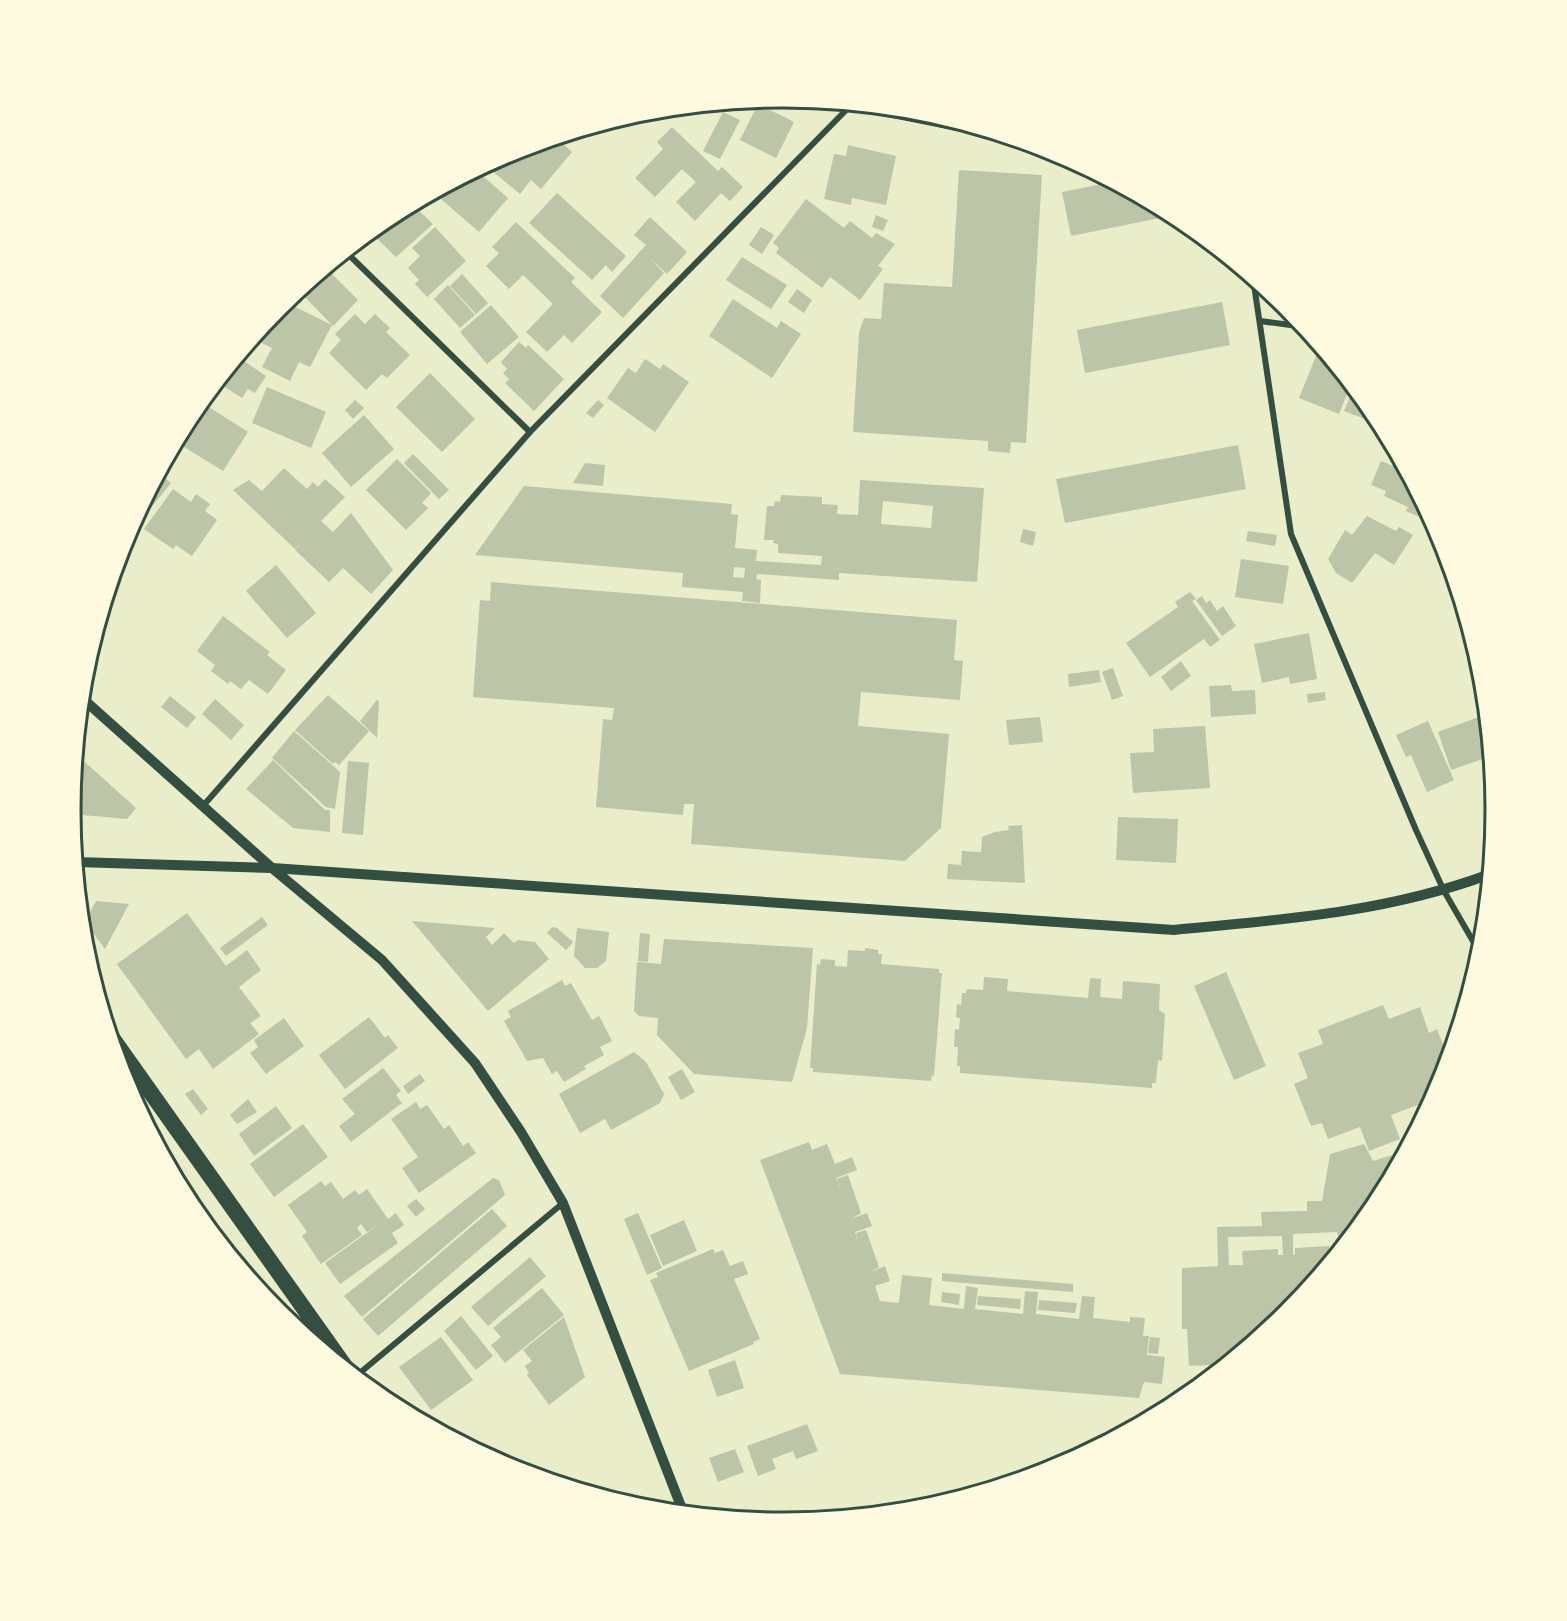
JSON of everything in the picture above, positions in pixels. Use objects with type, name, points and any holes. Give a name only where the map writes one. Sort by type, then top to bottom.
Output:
[{"type":"highway","points":[[126,1058],[333,1350]]},
{"type":"street","points":[[203,806],[530,432],[842,111]]},
{"type":"street","points":[[351,257],[530,432]]},
{"type":"street","points":[[1255,290],[1291,534],[1444,891],[1474,943]]},
{"type":"street","points":[[1260,321],[1291,325]]},
{"type":"street","points":[[89,704],[272,868],[382,960],[475,1063],[521,1132],[563,1203],[681,1505]]},
{"type":"street","points":[[84,862],[272,868],[1174,930],[1313,917],[1444,891],[1482,877]]},
{"type":"street","points":[[361,1372],[563,1203]]},
{"type":"building","points":[[755,109],[767,109],[794,122],[776,158],[740,140]]},
{"type":"building","points":[[723,112],[740,120],[720,159],[703,151]]},
{"type":"building","points":[[672,127],[718,171],[722,167],[743,187],[730,201],[721,193],[695,221],[676,202],[696,182],[682,169],[655,197],[635,178],[663,149],[657,142]]},
{"type":"building","points":[[562,144],[572,152],[541,189],[531,180],[520,194],[492,171]]},
{"type":"building","points":[[848,145],[896,156],[886,205],[852,198],[851,205],[824,199],[834,154],[846,156]]},
{"type":"building","points":[[959,170],[1042,175],[1026,443],[1011,442],[1010,453],[988,451],[988,441],[853,432],[859,333],[864,318],[881,319],[884,283],[952,287]]},
{"type":"building","points":[[483,176],[508,198],[479,232],[440,198]]},
{"type":"building","points":[[1102,184],[1161,218],[1071,236],[1062,192]]},
{"type":"building","points":[[557,193],[626,256],[612,272],[606,265],[592,280],[529,223]]},
{"type":"building","points":[[806,199],[844,228],[850,221],[872,238],[876,233],[895,244],[878,266],[883,269],[860,300],[830,277],[822,288],[776,253],[779,248],[773,243]]},
{"type":"building","points":[[419,210],[433,224],[396,257],[376,238]]},
{"type":"building","points":[[876,215],[888,220],[883,231],[872,227]]},
{"type":"building","points":[[650,217],[687,252],[667,274],[649,258],[664,273],[623,318],[600,296],[646,245],[634,235]]},
{"type":"building","points":[[516,222],[575,278],[571,282],[602,312],[572,343],[564,335],[547,352],[526,332],[553,304],[523,275],[509,289],[486,266],[499,253],[492,247]]},
{"type":"building","points":[[435,227],[466,261],[427,297],[415,284],[419,280],[408,268],[420,256],[412,248]]},
{"type":"building","points":[[761,227],[774,235],[762,254],[749,245]]},
{"type":"building","points":[[742,257],[787,285],[771,309],[726,280]]},
{"type":"building","points":[[331,273],[358,300],[333,326],[305,297]]},
{"type":"building","points":[[462,274],[488,303],[476,314],[450,286]]},
{"type":"building","points":[[448,285],[475,315],[460,328],[434,299]]},
{"type":"building","points":[[797,289],[812,300],[804,313],[788,302]]},
{"type":"building","points":[[733,299],[777,328],[781,321],[801,334],[772,378],[709,336]]},
{"type":"building","points":[[1222,302],[1230,345],[1085,373],[1077,330]]},
{"type":"building","points":[[491,305],[519,337],[487,364],[460,332]]},
{"type":"building","points":[[295,307],[332,325],[310,367],[299,362],[290,381],[262,367],[272,348],[260,342]]},
{"type":"building","points":[[355,314],[365,324],[375,314],[390,328],[386,332],[410,355],[387,378],[382,374],[366,390],[329,353],[341,340],[335,334]]},
{"type":"building","points":[[519,342],[526,348],[528,345],[564,379],[534,411],[505,383],[509,379],[503,373],[507,369],[501,362]]},
{"type":"building","points":[[1317,353],[1348,392],[1339,414],[1299,398]]},
{"type":"building","points":[[645,359],[660,369],[663,364],[689,382],[655,432],[607,398],[628,368],[636,373]]},
{"type":"building","points":[[244,361],[266,376],[255,393],[248,389],[242,398],[224,386]]},
{"type":"building","points":[[430,373],[475,419],[442,452],[396,407]]},
{"type":"building","points":[[267,387],[326,412],[311,448],[252,423]]},
{"type":"building","points":[[1350,396],[1368,420],[1344,411]]},
{"type":"building","points":[[355,400],[364,408],[353,419],[345,410]]},
{"type":"building","points":[[598,400],[604,405],[593,418],[586,413]]},
{"type":"building","points":[[209,407],[248,432],[223,471],[183,446]]},
{"type":"building","points":[[364,415],[394,449],[351,487],[322,453]]},
{"type":"building","points":[[1238,445],[1246,489],[1065,523],[1056,479]]},
{"type":"building","points":[[413,454],[449,490],[439,499],[404,463]]},
{"type":"building","points":[[397,459],[431,493],[422,503],[428,508],[406,530],[366,490]]},
{"type":"building","points":[[1381,461],[1396,467],[1422,518],[1406,511],[1408,507],[1384,496],[1386,491],[1371,485]]},
{"type":"building","points":[[585,463],[605,465],[603,486],[573,483]]},
{"type":"building","points":[[284,468],[307,489],[313,482],[318,487],[325,479],[345,497],[321,521],[333,532],[351,513],[393,570],[371,594],[343,568],[329,582],[295,550],[303,541],[295,549],[233,490],[249,480],[262,491]]},
{"type":"building","points":[[165,478],[171,483],[148,512]]},
{"type":"building","points":[[860,480],[984,488],[977,582],[839,573],[839,580],[757,574],[756,579],[761,580],[760,603],[742,601],[743,592],[682,587],[683,573],[475,555],[524,486],[732,504],[731,514],[738,515],[735,548],[757,550],[756,561],[821,565],[822,556],[778,553],[778,544],[773,543],[774,540],[764,540],[767,506],[774,506],[775,501],[780,502],[781,495],[822,497],[822,504],[838,505],[837,514],[858,515]],"holes":[[[883,501],[933,506],[931,528],[881,524]],[[734,567],[745,568],[744,578],[733,577]]]},
{"type":"building","points":[[173,489],[191,502],[196,494],[210,504],[205,511],[217,520],[192,556],[176,545],[173,549],[144,529]]},
{"type":"building","points":[[1367,516],[1396,531],[1399,527],[1413,535],[1394,565],[1375,553],[1352,583],[1336,573],[1328,559],[1345,530],[1352,535]]},
{"type":"building","points":[[1023,529],[1036,532],[1033,546],[1020,542]]},
{"type":"building","points":[[1248,531],[1277,535],[1275,546],[1246,541]]},
{"type":"building","points":[[1241,559],[1289,566],[1283,604],[1235,597]]},
{"type":"building","points":[[276,565],[316,613],[287,638],[246,591]]},
{"type":"building","points":[[491,582],[957,620],[954,660],[963,661],[960,700],[861,692],[858,726],[949,734],[941,828],[905,861],[691,844],[694,804],[684,804],[683,815],[596,807],[603,719],[612,720],[614,708],[473,697],[480,600],[490,601]]},
{"type":"building","points":[[1190,592],[1196,599],[1192,601],[1220,640],[1210,647],[1204,639],[1150,677],[1126,643],[1178,607],[1175,602]]},
{"type":"building","points":[[1202,596],[1206,603],[1210,600],[1217,611],[1223,606],[1236,626],[1222,636],[1196,600]]},
{"type":"building","points":[[223,616],[270,652],[267,655],[286,670],[268,694],[249,680],[241,689],[230,681],[228,684],[211,671],[215,665],[197,651]]},
{"type":"building","points":[[1309,633],[1317,679],[1290,684],[1289,677],[1262,683],[1254,644]]},
{"type":"building","points":[[1181,661],[1191,676],[1171,691],[1161,677]]},
{"type":"building","points":[[1113,668],[1123,696],[1112,700],[1102,672]]},
{"type":"building","points":[[1099,670],[1101,682],[1069,687],[1068,674]]},
{"type":"building","points":[[1231,685],[1232,691],[1255,690],[1256,714],[1211,717],[1209,686]]},
{"type":"building","points":[[1325,692],[1326,700],[1308,703],[1307,694]]},
{"type":"building","points":[[328,695],[369,731],[339,765],[335,762],[333,764],[295,730]]},
{"type":"building","points":[[170,696],[196,717],[187,728],[161,707]]},
{"type":"building","points":[[215,699],[244,725],[231,740],[202,714]]},
{"type":"building","points":[[377,700],[379,702],[377,738],[360,721]]},
{"type":"building","points":[[1040,717],[1043,742],[1009,745],[1006,720]]},
{"type":"building","points":[[1480,717],[1483,759],[1451,770],[1438,732]]},
{"type":"building","points":[[1428,721],[1454,780],[1427,792],[1411,755],[1406,757],[1396,735]]},
{"type":"building","points":[[1205,726],[1210,788],[1133,793],[1130,753],[1154,752],[1153,729]]},
{"type":"building","points":[[294,731],[340,772],[335,809],[326,807],[272,758]]},
{"type":"building","points":[[273,760],[325,810],[330,810],[330,832],[293,828],[246,789]]},
{"type":"building","points":[[83,761],[136,808],[127,819],[81,815]]},
{"type":"building","points":[[348,761],[369,763],[363,835],[342,833]]},
{"type":"building","points":[[1118,817],[1178,819],[1176,863],[1116,860]]},
{"type":"building","points":[[1022,825],[1025,883],[947,879],[948,864],[961,865],[962,851],[981,852],[982,837],[1009,830],[1008,826]]},
{"type":"building","points":[[96,901],[129,904],[105,949],[91,931],[89,915]]},
{"type":"building","points":[[187,913],[226,966],[247,950],[261,970],[239,987],[261,1016],[250,1023],[259,1034],[213,1069],[199,1049],[186,1059],[117,964]]},
{"type":"building","points":[[262,917],[268,925],[226,956],[220,948]]},
{"type":"building","points":[[412,921],[495,928],[486,937],[492,945],[504,933],[514,943],[518,940],[535,942],[549,959],[488,1011]]},
{"type":"building","points":[[552,927],[557,928],[573,942],[566,950],[547,933]]},
{"type":"building","points":[[577,928],[609,932],[606,961],[597,968],[585,968],[574,956]]},
{"type":"building","points":[[640,933],[650,934],[648,962],[638,961]]},
{"type":"building","points":[[664,939],[813,948],[807,1028],[792,1082],[694,1074],[657,1035],[658,1018],[639,1016],[634,1011],[637,962],[661,964]]},
{"type":"building","points":[[865,948],[878,950],[878,954],[882,954],[881,964],[939,969],[939,973],[942,973],[934,1076],[932,1075],[931,1081],[813,1072],[813,1068],[810,1068],[817,964],[820,965],[821,959],[835,960],[835,966],[847,967],[848,950],[865,951]]},
{"type":"building","points":[[1226,972],[1266,1066],[1234,1080],[1194,986]]},
{"type":"building","points":[[984,977],[1008,979],[1007,991],[1088,998],[1090,978],[1101,979],[1100,997],[1122,999],[1123,981],[1160,984],[1159,1010],[1165,1014],[1162,1061],[1158,1060],[1156,1083],[1152,1083],[1152,1088],[960,1073],[960,1066],[957,1066],[958,1047],[954,1047],[955,1029],[959,1030],[960,1018],[956,1017],[957,1004],[961,1005],[962,993],[966,993],[967,989],[983,990]]},
{"type":"building","points":[[562,980],[565,986],[571,983],[592,1020],[599,1016],[612,1041],[600,1047],[604,1055],[584,1066],[586,1069],[564,1082],[557,1071],[552,1074],[543,1058],[527,1061],[504,1021],[511,1017],[508,1011]]},
{"type":"building","points":[[1383,1005],[1389,1019],[1420,1007],[1429,1033],[1437,1029],[1444,1048],[1422,1103],[1391,1115],[1400,1139],[1369,1151],[1360,1127],[1328,1139],[1322,1123],[1311,1126],[1294,1084],[1308,1078],[1298,1053],[1323,1044],[1318,1030]]},
{"type":"building","points":[[369,1017],[385,1038],[388,1035],[398,1048],[345,1089],[319,1055]]},
{"type":"building","points":[[284,1018],[304,1046],[266,1074],[250,1053],[258,1047],[254,1040]]},
{"type":"building","points":[[634,1052],[646,1062],[664,1094],[660,1103],[611,1130],[605,1119],[580,1133],[559,1094]]},
{"type":"building","points":[[383,1068],[401,1091],[396,1095],[402,1103],[351,1142],[339,1126],[355,1114],[342,1099]]},
{"type":"building","points":[[682,1069],[695,1092],[681,1100],[668,1077]]},
{"type":"building","points":[[420,1074],[425,1081],[408,1094],[403,1086]]},
{"type":"building","points":[[193,1089],[208,1109],[201,1115],[185,1094]]},
{"type":"building","points":[[248,1099],[257,1112],[237,1124],[230,1115]]},
{"type":"building","points":[[416,1102],[420,1109],[427,1105],[444,1129],[449,1125],[463,1146],[468,1142],[476,1153],[419,1193],[402,1168],[418,1157],[391,1119]]},
{"type":"building","points":[[276,1106],[292,1128],[254,1156],[239,1134]]},
{"type":"building","points":[[303,1124],[328,1157],[274,1197],[250,1164]]},
{"type":"building","points":[[809,1142],[812,1150],[827,1144],[835,1164],[852,1157],[857,1170],[836,1178],[842,1195],[837,1179],[848,1175],[861,1213],[851,1219],[867,1213],[872,1226],[855,1232],[858,1240],[856,1233],[866,1230],[879,1267],[870,1272],[885,1266],[890,1281],[875,1286],[880,1301],[899,1303],[902,1275],[932,1278],[929,1305],[964,1309],[966,1286],[978,1288],[975,1309],[1023,1314],[1025,1291],[1038,1292],[1036,1314],[1079,1319],[1082,1296],[1095,1297],[1093,1318],[1130,1322],[1130,1317],[1145,1318],[1143,1336],[1149,1336],[1147,1355],[1165,1357],[1162,1384],[1144,1382],[1139,1398],[840,1374],[760,1160]]},
{"type":"building","points":[[1364,1144],[1373,1161],[1396,1155],[1368,1201],[1339,1240],[1337,1232],[1293,1234],[1293,1255],[1295,1255],[1295,1248],[1329,1246],[1329,1252],[1280,1307],[1247,1339],[1215,1365],[1189,1366],[1187,1329],[1182,1329],[1182,1268],[1218,1266],[1217,1227],[1262,1226],[1261,1212],[1307,1211],[1307,1201],[1322,1201],[1330,1154]],"holes":[[[1282,1236],[1283,1255],[1278,1255],[1278,1249],[1242,1251],[1243,1265],[1229,1265],[1228,1237]]]},
{"type":"building","points":[[493,1178],[499,1180],[505,1195],[362,1317],[344,1296]]},
{"type":"building","points":[[321,1181],[325,1186],[331,1182],[343,1199],[355,1190],[359,1195],[367,1189],[388,1219],[396,1213],[404,1225],[392,1233],[398,1243],[340,1284],[325,1263],[382,1222],[367,1232],[361,1224],[357,1228],[362,1235],[321,1264],[302,1236],[307,1232],[288,1205]]},
{"type":"building","points":[[416,1199],[425,1209],[416,1217],[407,1206]]},
{"type":"building","points":[[492,1209],[507,1226],[378,1336],[363,1319]]},
{"type":"building","points":[[638,1213],[662,1268],[647,1275],[624,1219]]},
{"type":"building","points":[[684,1220],[697,1251],[663,1266],[650,1235]]},
{"type":"building","points":[[713,1249],[715,1253],[723,1250],[730,1266],[743,1261],[748,1274],[734,1279],[760,1339],[753,1342],[754,1344],[689,1371],[650,1280],[658,1277],[656,1273]]},
{"type":"building","points":[[530,1257],[546,1276],[488,1326],[471,1307]]},
{"type":"building","points":[[942,1273],[1073,1284],[1073,1292],[942,1281]]},
{"type":"building","points":[[542,1288],[564,1315],[505,1363],[491,1345],[501,1337],[493,1328]]},
{"type":"building","points":[[942,1292],[960,1294],[959,1305],[941,1302]]},
{"type":"building","points":[[978,1296],[1021,1299],[1020,1309],[977,1305]]},
{"type":"building","points":[[1039,1300],[1077,1303],[1075,1313],[1038,1310]]},
{"type":"building","points":[[461,1316],[493,1356],[476,1370],[444,1331]]},
{"type":"building","points":[[564,1317],[585,1377],[549,1405],[527,1375],[529,1373],[525,1366],[532,1361],[523,1350]]},
{"type":"building","points":[[441,1337],[473,1380],[431,1410],[399,1367]]},
{"type":"building","points":[[1150,1337],[1160,1338],[1158,1354],[1148,1353]]},
{"type":"building","points":[[735,1360],[744,1388],[717,1397],[708,1370]]},
{"type":"building","points":[[807,1424],[818,1451],[796,1459],[793,1451],[772,1459],[776,1469],[758,1476],[747,1446]]},
{"type":"building","points":[[735,1449],[744,1472],[718,1482],[709,1458]]}]
